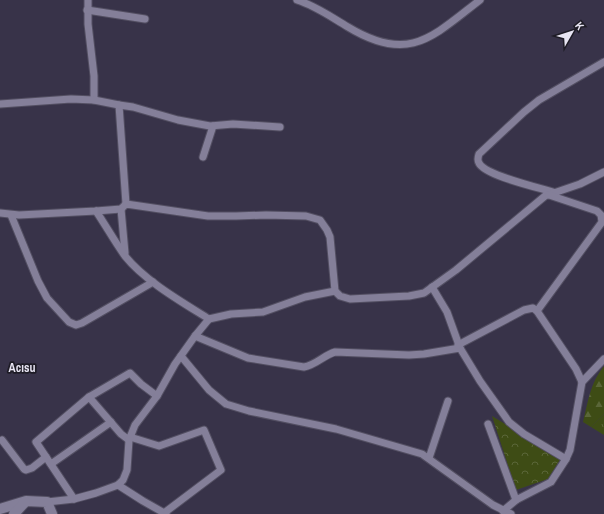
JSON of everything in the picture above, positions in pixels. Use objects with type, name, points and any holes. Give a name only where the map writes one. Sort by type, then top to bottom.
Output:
[{"type":"street","points":[[88,0],[94,76],[94,100]]},
{"type":"street","points":[[297,0],[317,8],[364,36],[390,44],[404,45],[427,39],[454,21],[480,0]]},
{"type":"street","points":[[88,10],[145,19]]},
{"type":"street","points":[[537,311],[602,222],[601,215],[597,211],[488,171],[479,164],[477,159],[479,154],[539,100],[604,62]]},
{"type":"street","points":[[0,104],[71,99],[94,100],[133,107],[178,120],[213,126],[233,124],[280,127]]},
{"type":"street","points":[[119,105],[125,255]]},
{"type":"street","points":[[204,157],[213,126]]},
{"type":"street","points":[[0,213],[11,215],[96,211],[123,206],[208,216],[287,215],[315,218],[323,224],[330,237],[335,291],[337,294],[345,298],[416,295],[432,287],[456,270],[545,196],[604,172]]},
{"type":"street","points":[[96,211],[125,255],[153,282],[209,319]]},
{"type":"street","points":[[11,215],[43,291],[52,304],[72,324],[78,325],[82,323],[153,282]]},
{"type":"street","points":[[432,287],[447,312],[459,346],[480,381],[508,422],[524,434],[566,459]]},
{"type":"street","points":[[0,509],[26,501],[47,502],[74,499],[102,492],[118,485],[123,480],[127,470],[129,438],[138,420],[157,396],[181,356],[209,319],[231,314],[263,312],[305,297],[335,291]]},
{"type":"street","points":[[195,336],[248,358],[304,367],[336,352],[409,355],[424,354],[459,346],[524,310],[533,308],[537,311],[576,369],[582,382]]},
{"type":"street","points":[[181,356],[209,390],[226,404],[249,411],[353,434],[417,452],[429,458],[493,505],[510,514]]},
{"type":"street","points":[[503,511],[516,500],[551,482],[566,459],[573,434],[582,382],[604,359]]},
{"type":"street","points":[[74,499],[36,442],[89,397],[130,373],[141,384],[157,396]]},
{"type":"street","points":[[89,397],[121,434],[129,438],[159,446],[204,430],[221,470],[165,513],[142,501],[118,485]]},
{"type":"street","points":[[429,458],[448,401]]},
{"type":"street","points":[[51,464],[111,422]]},
{"type":"street","points":[[488,424],[516,500]]},
{"type":"street","points":[[2,440],[26,470],[32,468],[46,457]]},
{"type":"street","points":[[14,514],[26,501]]},
{"type":"street","points":[[47,502],[52,514]]},
{"type":"green space","points":[[604,366],[604,414],[591,427],[583,422],[593,386],[599,372]]},
{"type":"green space","points":[[604,414],[604,435],[591,427]]},
{"type":"green space","points":[[492,416],[561,458],[548,479],[516,490]]},
{"type":"district","name":"Acısu","points":[[22,368]]}]
